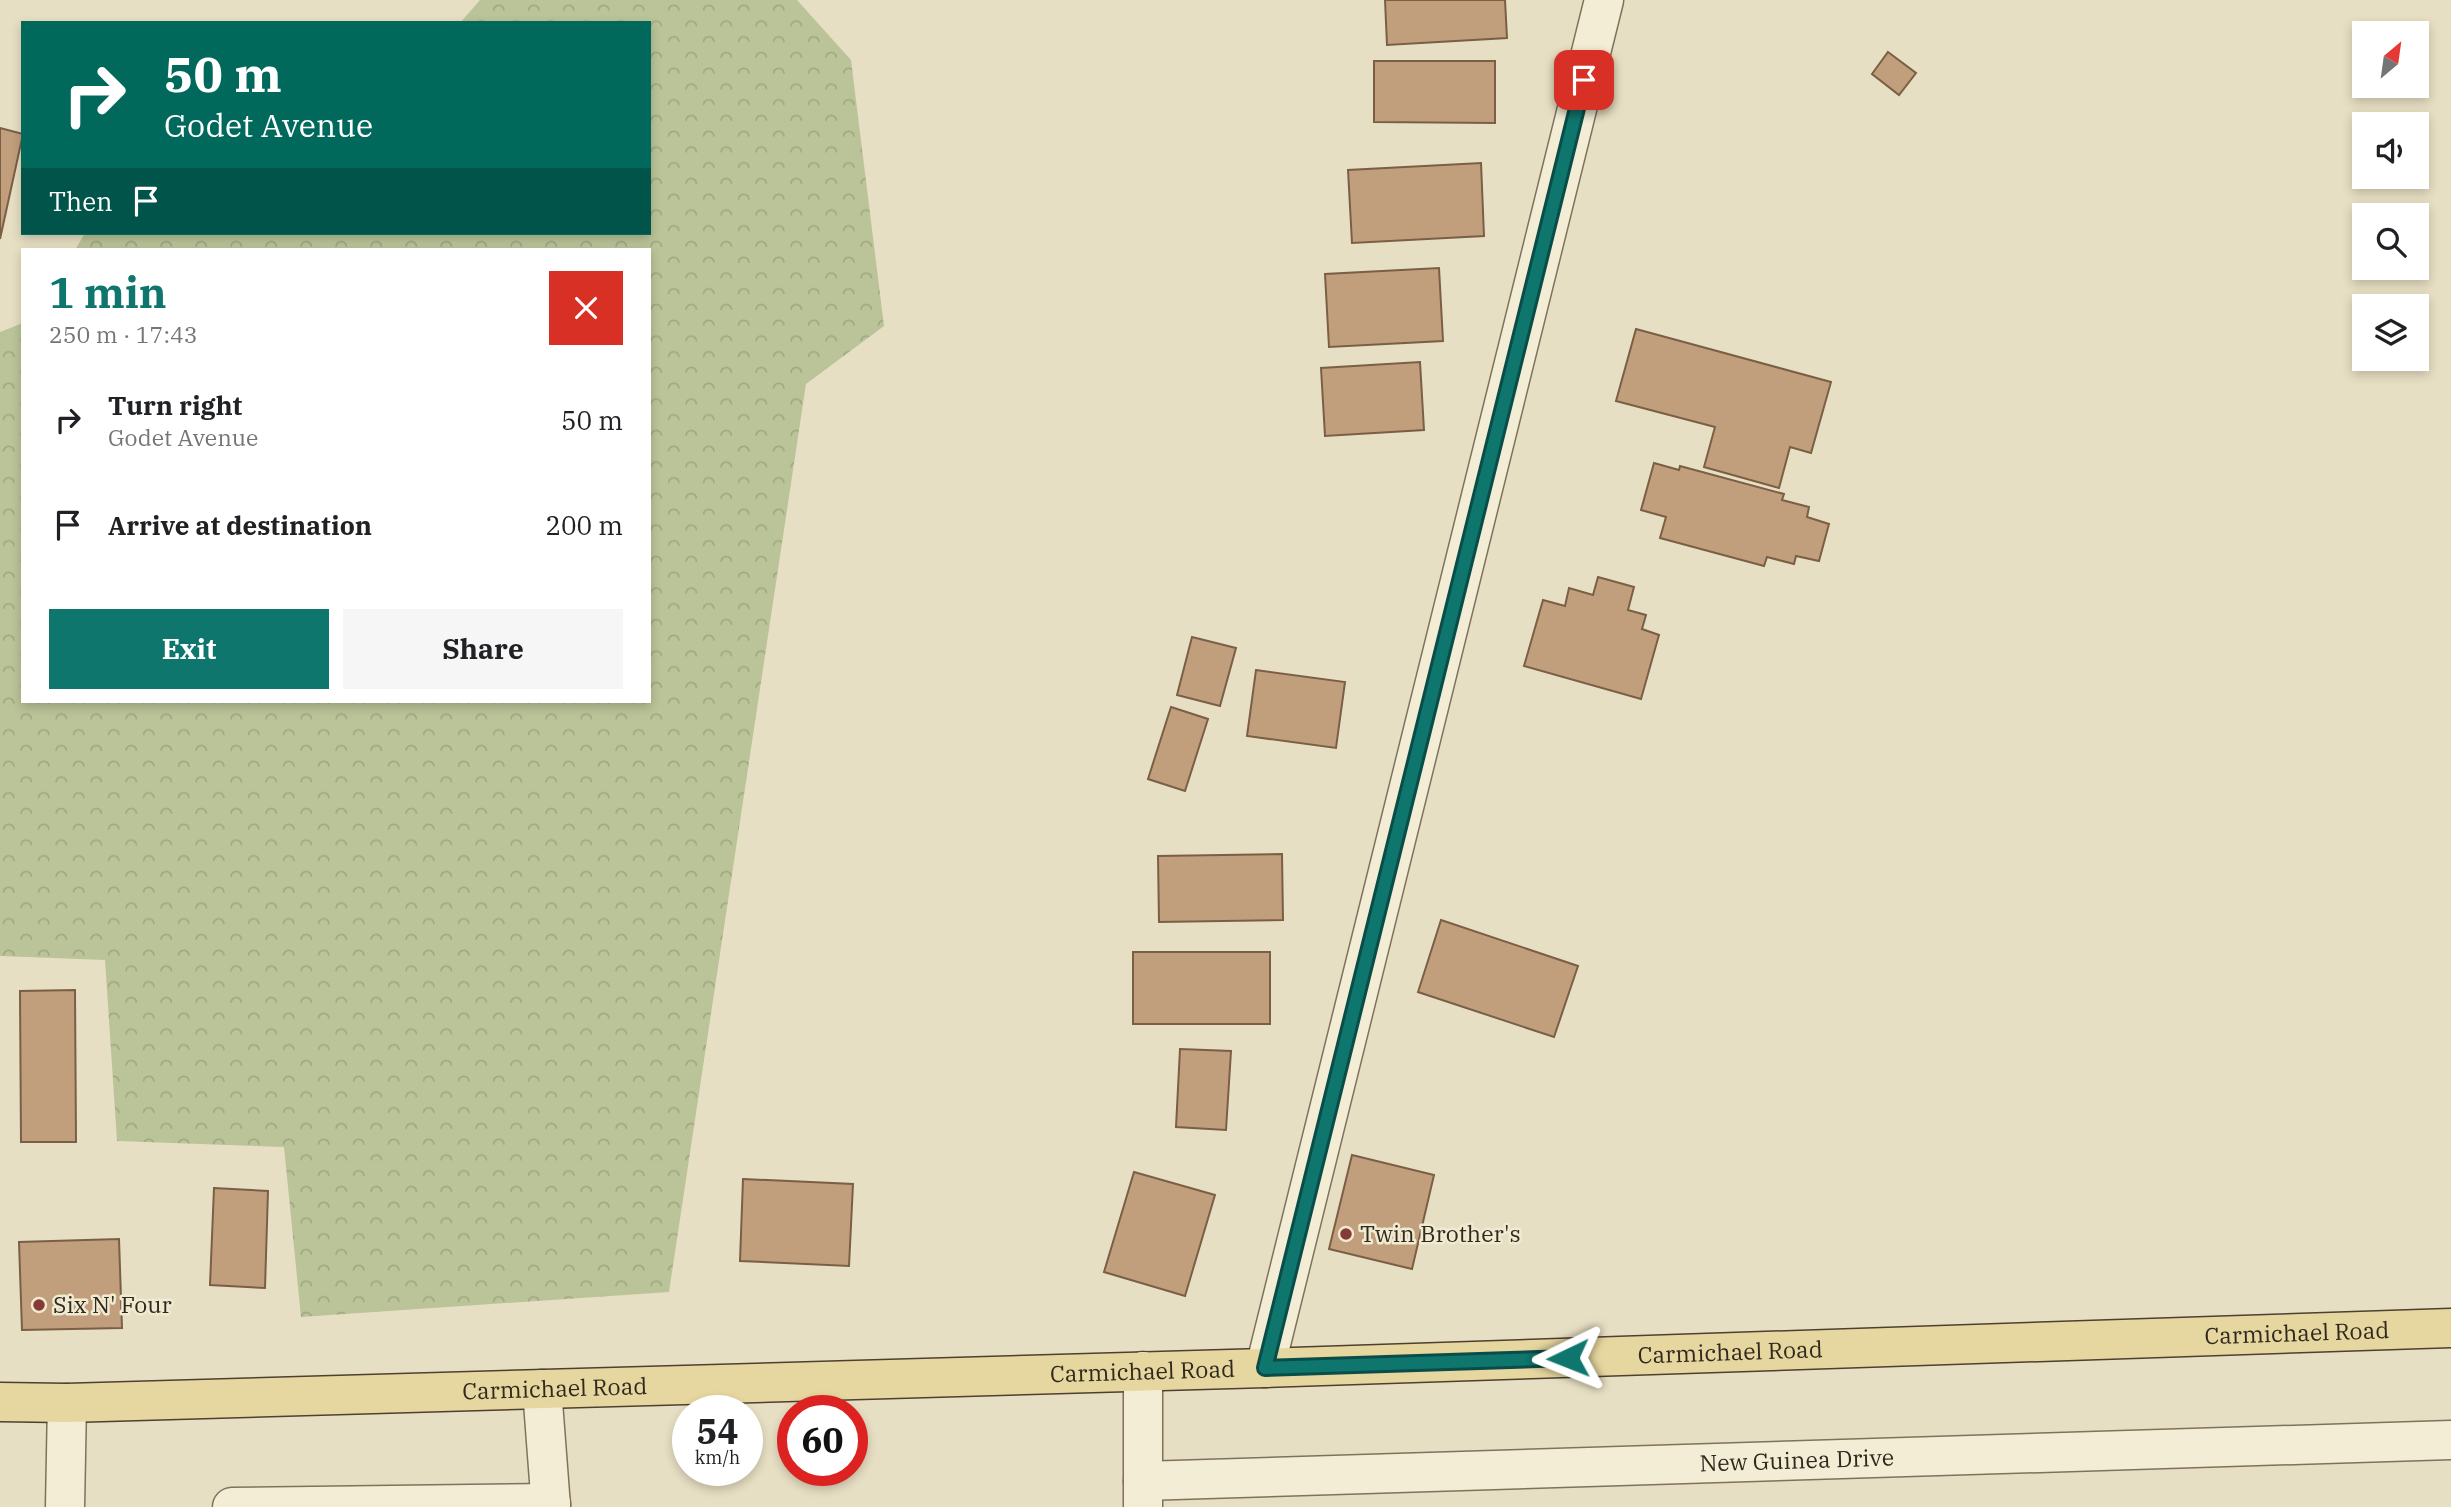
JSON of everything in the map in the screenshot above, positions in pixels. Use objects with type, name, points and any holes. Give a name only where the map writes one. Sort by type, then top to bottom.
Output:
[{"type":"main road","name":"Carmichael Road","points":[[0,1402],[1265,1368],[2451,1328]]},
{"type":"street","points":[[1265,1368],[1604,0]]},
{"type":"street","points":[[1143,1371],[1143,1494]]},
{"type":"street","points":[[232,1507],[551,1505],[542,1389]]},
{"type":"street","points":[[65,1507],[67,1402]]},
{"type":"street","name":"New Guinea Drive","points":[[1143,1494],[2451,1440]]},
{"type":"green space","points":[[480,0],[797,0],[851,60],[884,326],[806,384],[669,1292],[301,1317],[284,1147],[117,1141],[105,960],[0,956],[0,332],[21,324],[21,703],[651,703],[651,248],[76,248],[84,235],[651,235],[651,21],[462,21]]},
{"type":"building","points":[[1385,0],[1505,0],[1507,38],[1387,45]]},
{"type":"building","points":[[1888,52],[1916,73],[1899,95],[1872,74]]},
{"type":"building","points":[[1374,61],[1495,61],[1495,123],[1374,122]]},
{"type":"building","points":[[0,128],[21,133],[21,143],[0,239]]},
{"type":"building","points":[[1481,163],[1484,236],[1352,243],[1348,170]]},
{"type":"building","points":[[1439,268],[1443,341],[1329,347],[1325,274]]},
{"type":"building","points":[[1636,329],[1831,382],[1811,453],[1790,447],[1779,488],[1704,467],[1715,427],[1616,401]]},
{"type":"building","points":[[1420,362],[1424,430],[1325,436],[1321,368]]},
{"type":"building","points":[[1654,463],[1679,470],[1680,466],[1784,494],[1782,500],[1809,507],[1807,517],[1829,524],[1819,561],[1796,556],[1794,564],[1767,557],[1764,566],[1660,538],[1666,517],[1641,510]]},
{"type":"building","points":[[1598,577],[1634,587],[1628,610],[1646,615],[1642,629],[1659,635],[1641,699],[1524,666],[1543,600],[1565,606],[1569,588],[1593,595]]},
{"type":"building","points":[[1192,637],[1236,648],[1220,706],[1177,695]]},
{"type":"building","points":[[1256,670],[1345,682],[1336,748],[1247,736]]},
{"type":"building","points":[[1171,707],[1208,719],[1185,791],[1148,779]]},
{"type":"building","points":[[1282,854],[1283,920],[1159,922],[1158,856]]},
{"type":"building","points":[[1441,920],[1578,966],[1554,1037],[1418,992]]},
{"type":"building","points":[[1133,952],[1270,952],[1270,1024],[1133,1024]]},
{"type":"building","points":[[75,990],[76,1142],[21,1142],[20,991]]},
{"type":"building","points":[[1180,1049],[1231,1051],[1226,1130],[1176,1127]]},
{"type":"building","points":[[1352,1155],[1434,1175],[1412,1269],[1329,1249]]},
{"type":"building","points":[[1134,1172],[1215,1195],[1185,1296],[1104,1272]]},
{"type":"building","points":[[743,1179],[853,1184],[849,1266],[740,1261]]},
{"type":"building","points":[[214,1188],[268,1191],[265,1288],[210,1285]]},
{"type":"building","points":[[119,1239],[122,1328],[22,1330],[19,1242]]},
{"type":"place","name":"Twin Brother's","points":[[1346,1234]]},
{"type":"place","name":"Six N' Four","points":[[39,1305]]},
{"type":"route","points":[[1568,1358],[1265,1368],[1584,80]]}]
